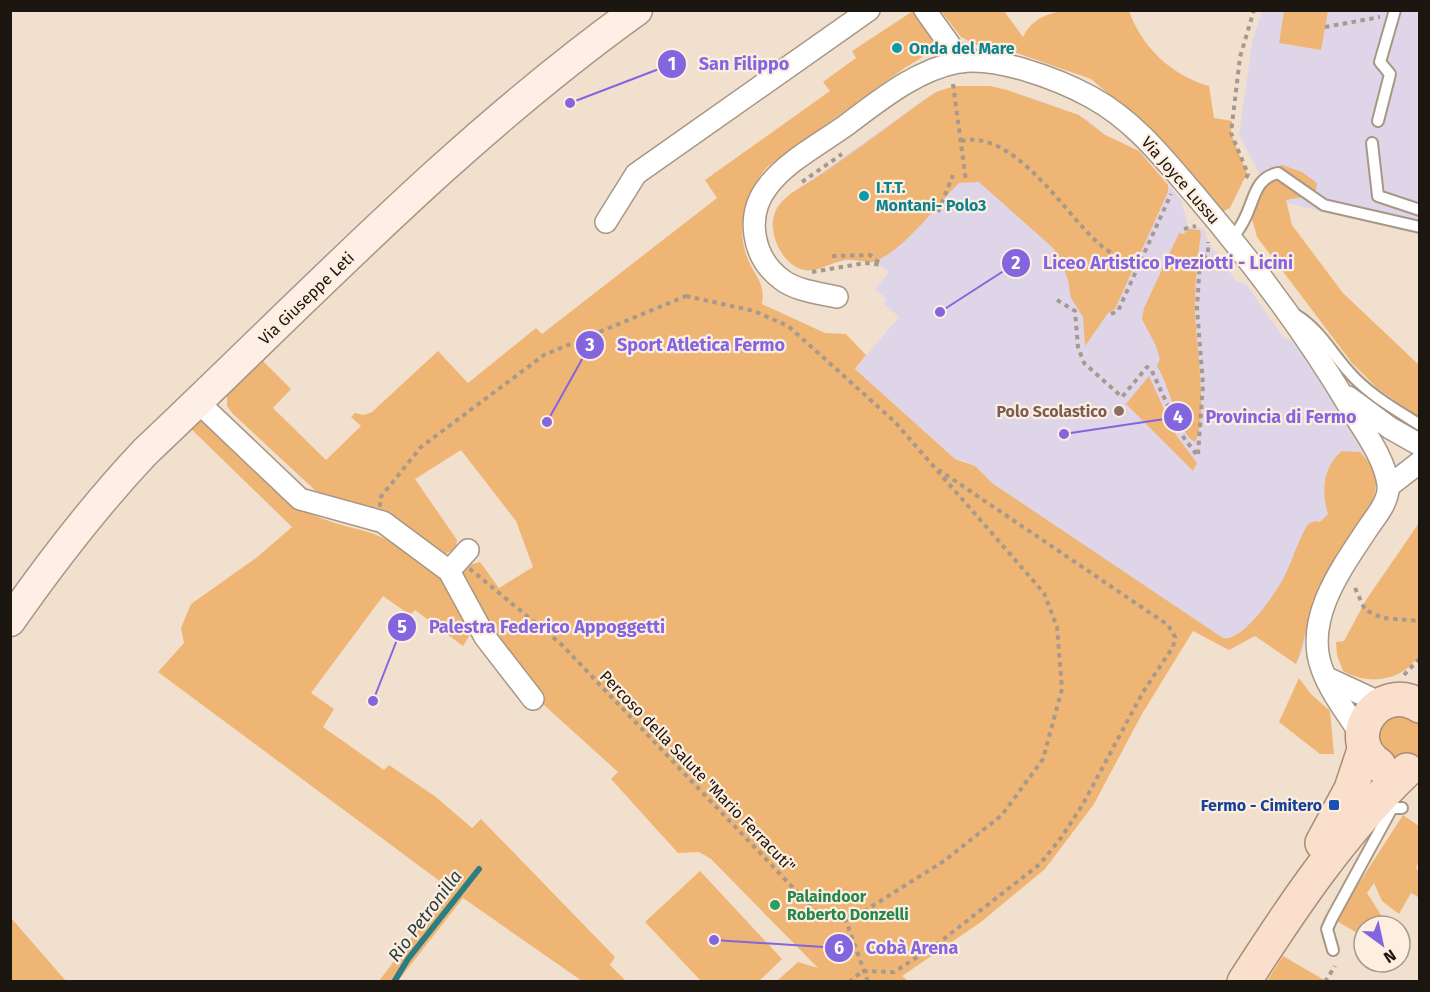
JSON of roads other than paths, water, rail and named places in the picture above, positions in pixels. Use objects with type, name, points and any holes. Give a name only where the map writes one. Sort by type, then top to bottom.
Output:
[{"type":"main road","name":"Via Giuseppe Leti","points":[[10,621],[57,555],[104,496],[198,402],[474,137],[637,10]]},
{"type":"main road","points":[[1283,921],[1351,789],[1363,743],[1363,724],[1371,711],[1404,692]]},
{"type":"main road","points":[[1363,743],[1373,761],[1384,769],[1413,766]]},
{"type":"main road","points":[[1244,981],[1283,921],[1374,802],[1413,766]]},
{"type":"street","points":[[606,222],[636,174],[869,10]]},
{"type":"street","points":[[925,10],[962,62]]},
{"type":"street","name":"Via Joyce Lussu","points":[[837,297],[802,289],[782,280],[766,264],[754,241],[755,215],[766,188],[783,170],[901,86],[929,71],[962,62],[1001,65],[1049,78],[1091,97],[1119,115],[1153,145],[1232,239],[1288,310],[1378,455],[1389,486]]},
{"type":"street","points":[[1340,392],[1390,428],[1419,445]]},
{"type":"street","points":[[198,402],[300,499],[382,522],[458,561],[485,637],[533,699]]},
{"type":"street","points":[[1363,743],[1327,678],[1317,644],[1322,610],[1338,574],[1384,504],[1389,486],[1419,462]]},
{"type":"street","points":[[1327,678],[1404,692]]},
{"type":"lane","points":[[1378,121],[1390,74],[1380,62],[1394,12]]},
{"type":"lane","points":[[1372,142],[1378,196],[1419,210]]},
{"type":"lane","points":[[1232,239],[1245,218],[1257,186],[1266,176],[1278,173],[1324,205],[1419,227]]},
{"type":"lane","points":[[1288,310],[1311,324],[1350,374],[1377,397],[1419,425]]},
{"type":"lane","points":[[1333,950],[1328,929],[1332,918],[1392,808],[1402,808]]},
{"type":"waterway","name":"Rio Petronilla","points":[[394,982],[408,959],[479,869]]},
{"type":"place","name":"Onda del Mare","points":[[897,48]]},
{"type":"place","name":"San Filippo","points":[[570,103]]},
{"type":"place","name":"I.T.T. Montani- Polo3","points":[[864,196]]},
{"type":"place","name":"Liceo Artistico Preziotti - Licini","points":[[940,312]]},
{"type":"place","name":"Polo Scolastico","points":[[1119,411]]},
{"type":"place","name":"Sport Atletica Fermo","points":[[547,422]]},
{"type":"place","name":"Provincia di Fermo","points":[[1064,434]]},
{"type":"place","name":"Palestra Federico Appoggetti","points":[[373,701]]},
{"type":"place","name":"Fermo - Cimitero","points":[[1334,805]]},
{"type":"place","name":"Palaindoor Roberto Donzelli","points":[[775,905]]},
{"type":"place","name":"Cobà Arena","points":[[714,940]]}]
